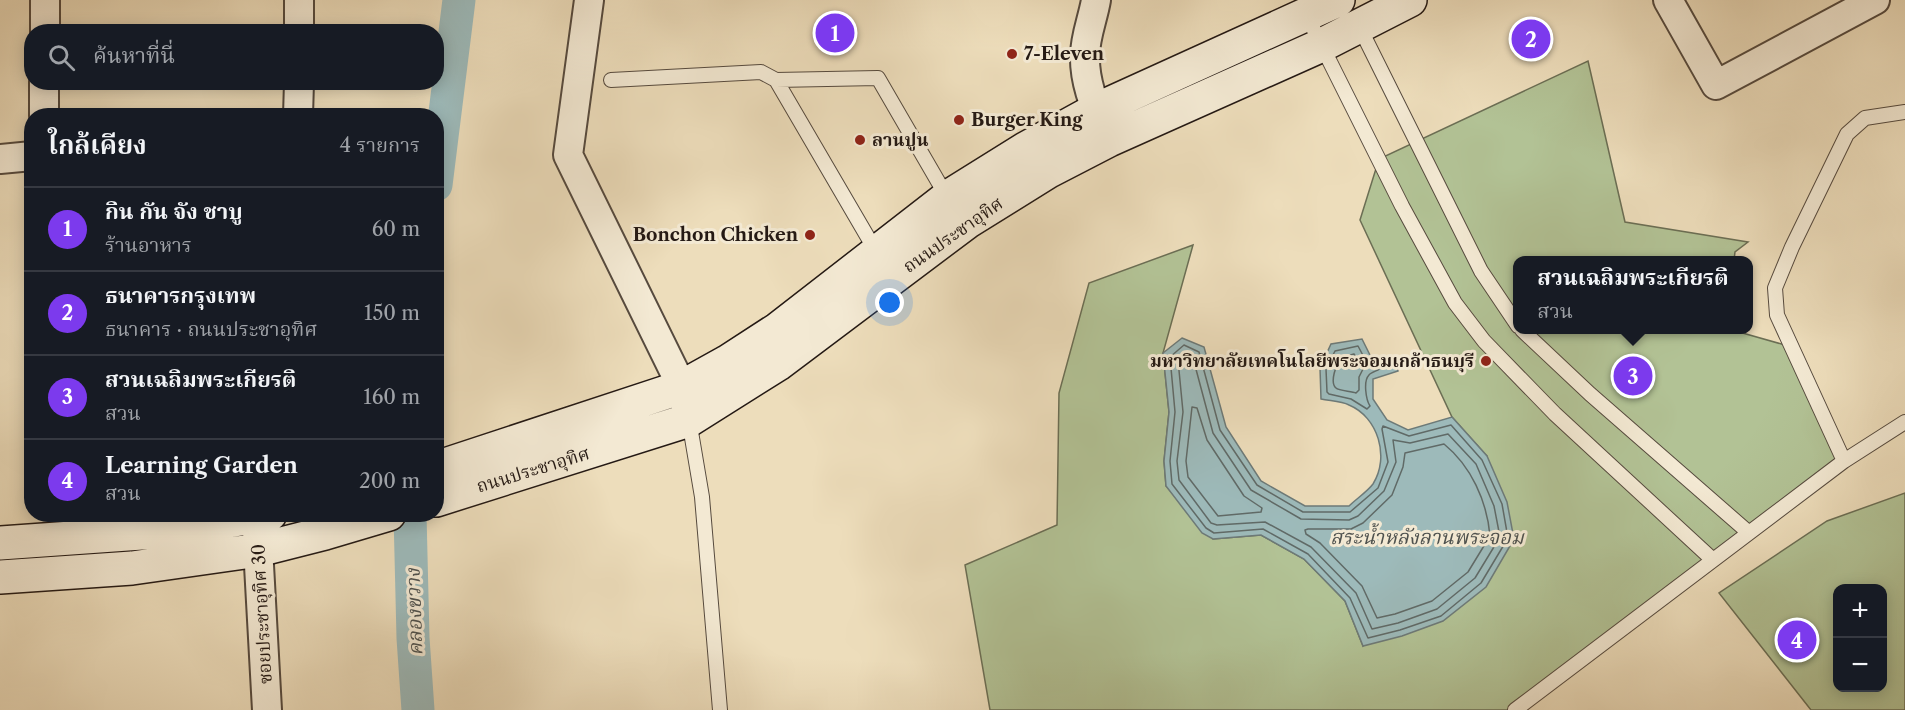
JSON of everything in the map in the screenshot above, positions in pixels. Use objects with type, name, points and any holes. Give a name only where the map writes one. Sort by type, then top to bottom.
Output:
[{"type":"main road","name":"ถนนประชาอุทิศ","points":[[444,497],[689,420],[778,364],[884,265],[957,210],[1025,149],[1096,110],[1338,0]]},
{"type":"main road","name":"ถนนประชาอุทิศ","points":[[957,210],[1049,171],[1109,140],[1322,45],[1354,13],[1410,0]]},
{"type":"main road","name":"ถนนประชาอุทิศ","points":[[444,466],[682,387],[727,363],[778,328],[884,265]]},
{"type":"main road","points":[[0,543],[261,527],[325,533],[362,522]]},
{"type":"main road","points":[[0,577],[132,568],[261,527]]},
{"type":"street","points":[[45,0],[45,24]]},
{"type":"street","points":[[299,0],[299,24]]},
{"type":"street","points":[[589,0],[568,155],[682,387],[689,420]]},
{"type":"street","points":[[1096,0],[1085,54],[1087,82],[1109,140]]},
{"type":"street","points":[[1668,0],[1716,85],[1875,0]]},
{"type":"street","points":[[44,90],[44,108]]},
{"type":"street","points":[[298,90],[298,108]]},
{"type":"street","points":[[0,159],[24,157]]},
{"type":"street","name":"ซอยประชาอุทิศ 30","points":[[261,527],[267,710]]},
{"type":"lane","points":[[1354,13],[1475,260],[1513,318]]},
{"type":"lane","points":[[1307,16],[1402,206],[1455,303],[1484,341],[1555,414],[1713,560]]},
{"type":"lane","points":[[610,80],[761,72],[776,80],[878,78],[957,210]]},
{"type":"lane","points":[[776,80],[884,265]]},
{"type":"lane","points":[[1844,461],[1777,315],[1775,288],[1792,247],[1847,134],[1865,118],[1905,112]]},
{"type":"lane","points":[[1526,334],[1590,394],[1748,532]]},
{"type":"lane","points":[[689,420],[702,497],[720,710]]},
{"type":"lane","points":[[1515,710],[1844,461],[1905,422]]},
{"type":"green space","points":[[1588,61],[1625,222],[1748,242],[1735,252],[1734,256],[1513,256],[1513,334],[1746,334],[1792,347],[1844,461],[1515,710],[990,710],[965,565],[1057,525],[1059,393],[1089,283],[1193,245],[1163,353],[1169,412],[1164,461],[1166,486],[1213,539],[1261,535],[1304,559],[1345,601],[1363,646],[1487,456],[1452,417],[1360,220],[1379,159]]},
{"type":"green space","points":[[1905,493],[1905,710],[1811,710],[1719,593],[1827,521]]},
{"type":"water","name":"สระน้ำหลังลานพระจอม","points":[[1182,338],[1204,347],[1226,427],[1261,481],[1305,506],[1349,506],[1373,484],[1380,462],[1381,450],[1378,439],[1367,419],[1359,411],[1346,404],[1321,399],[1320,368],[1331,344],[1362,339],[1371,357],[1396,363],[1398,371],[1373,379],[1373,399],[1387,420],[1408,430],[1452,417],[1487,456],[1507,502],[1514,539],[1486,587],[1443,621],[1402,636],[1363,646],[1345,601],[1304,559],[1261,535],[1213,539],[1202,533],[1166,486],[1164,461],[1169,412],[1163,353]]},
{"type":"waterway","name":"คลองขวาง","points":[[444,121],[459,0]]},
{"type":"waterway","name":"คลองขวาง","points":[[410,522],[413,638],[418,710]]},
{"type":"place","name":"กิน กัน จัง ชาบู","points":[[835,33]]},
{"type":"place","name":"ธนาคารกรุงเทพ","points":[[1531,39]]},
{"type":"place","name":"7-Eleven","points":[[1012,54]]},
{"type":"place","name":"Burger King","points":[[959,120]]},
{"type":"place","name":"ลานปูน","points":[[860,140]]},
{"type":"place","name":"Bonchon Chicken","points":[[810,235]]},
{"type":"place","name":"มหาวิทยาลัยเทคโนโลยีพระจอมเกล้าธนบุรี","points":[[1486,361]]},
{"type":"place","name":"สวนเฉลิมพระเกียรติ","points":[[1633,376]]},
{"type":"place","name":"Learning Garden","points":[[1797,640]]}]
